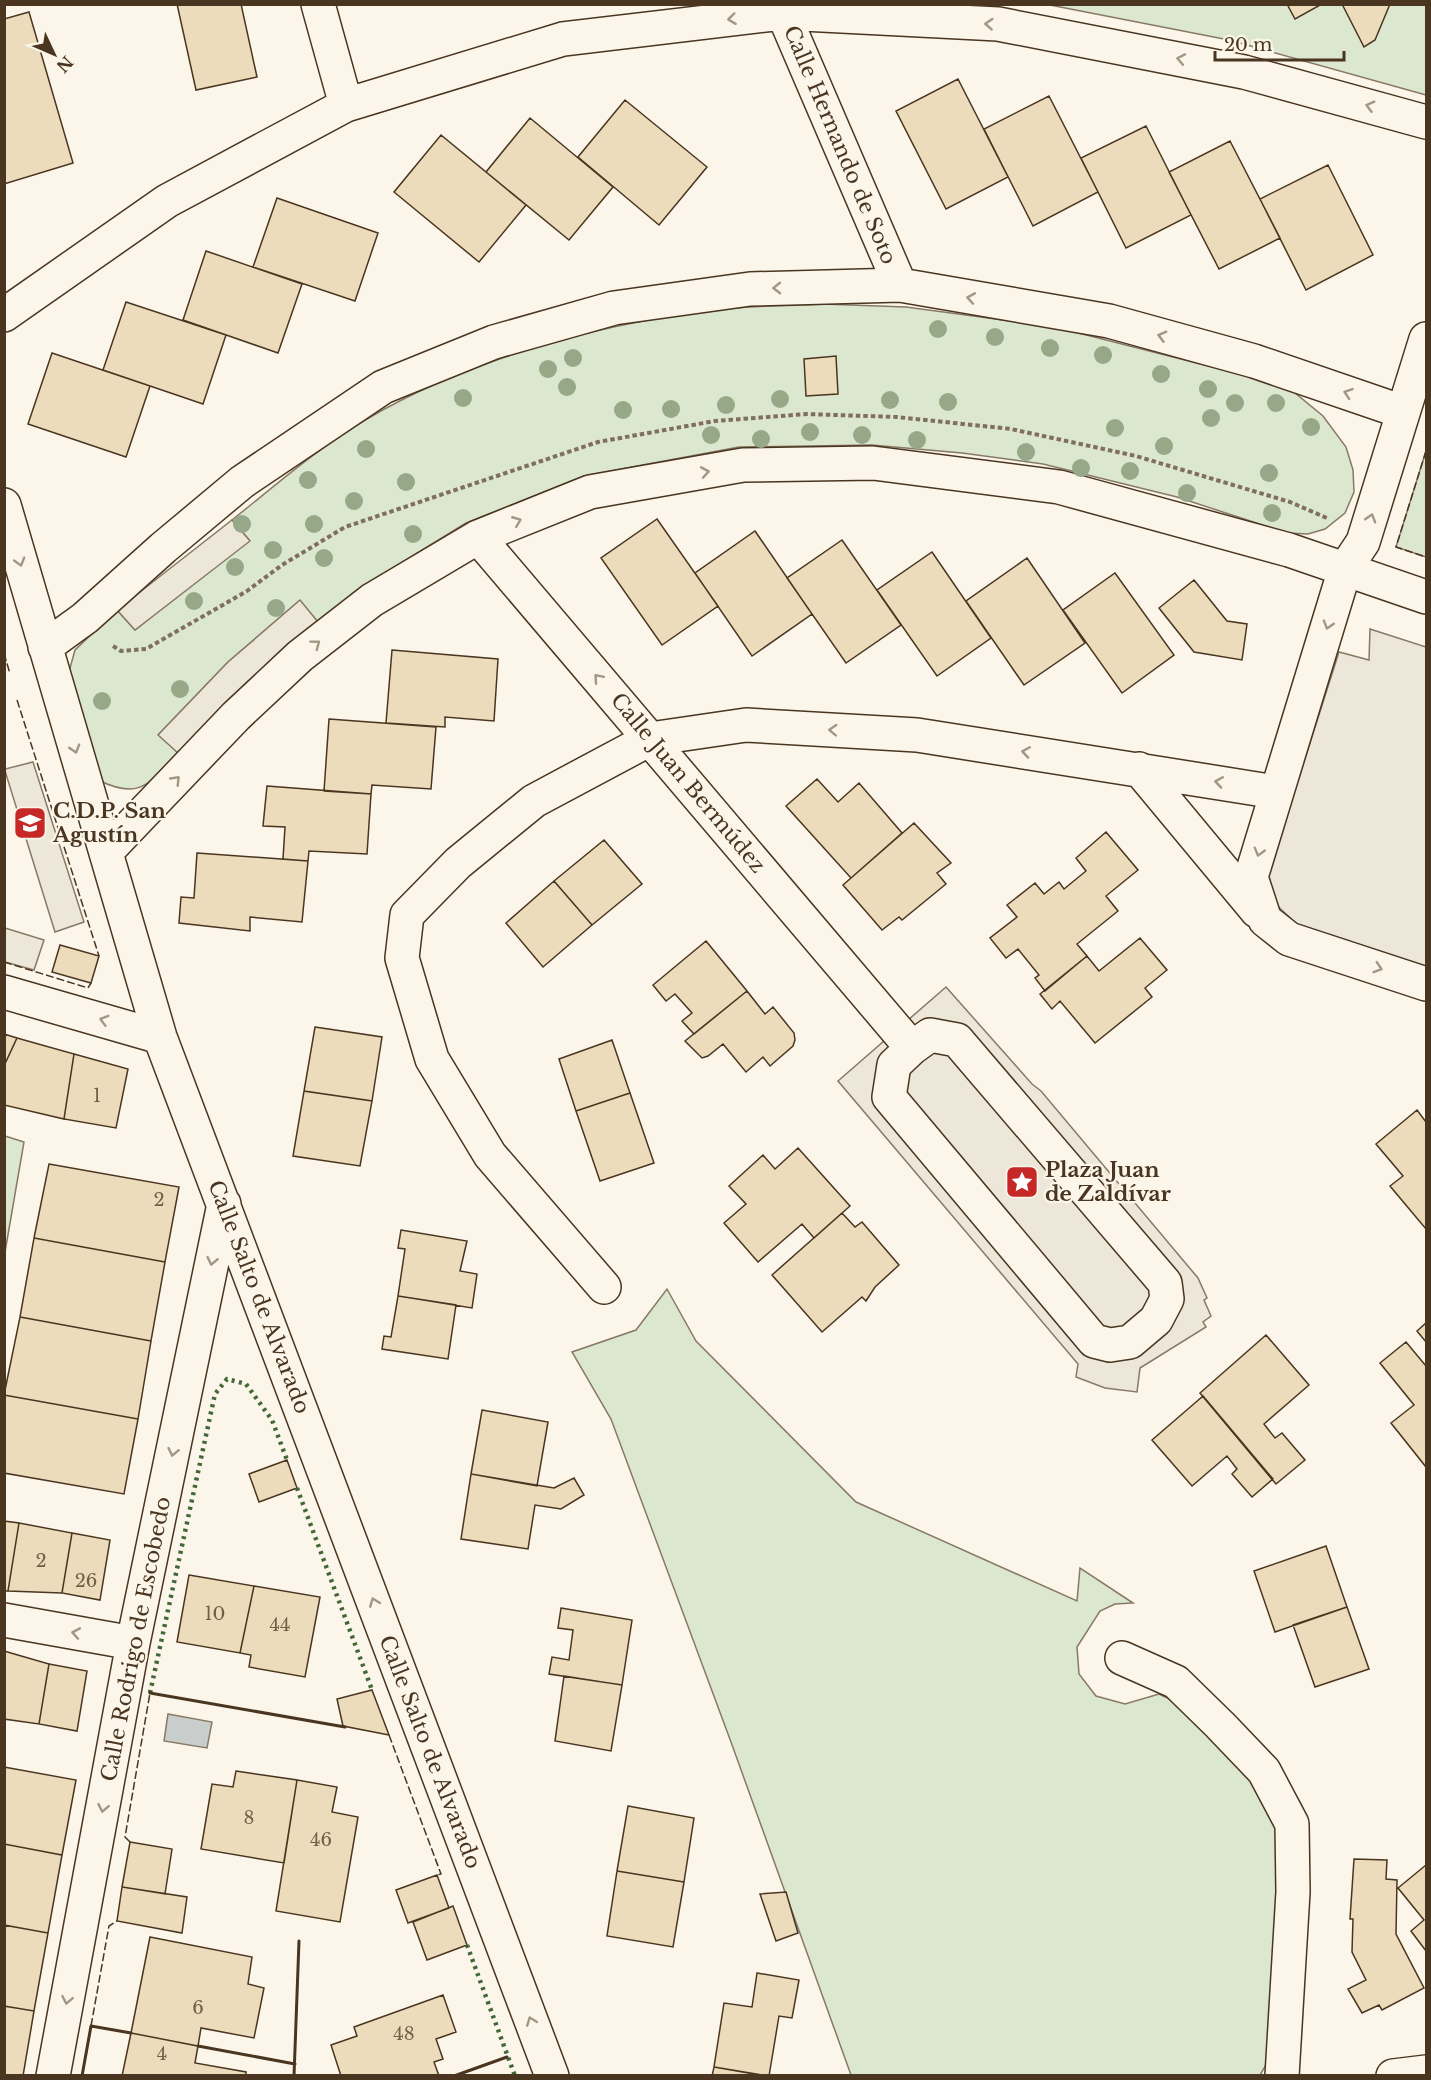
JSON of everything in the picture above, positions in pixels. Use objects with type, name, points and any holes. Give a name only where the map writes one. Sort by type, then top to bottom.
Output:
[{"type":"street","points":[[318,4],[346,105]]},
{"type":"street","points":[[4,315],[167,201],[346,105],[563,39],[782,9],[998,24],[1244,72],[1426,122]]},
{"type":"street","name":"Calle Hernando de Soto","points":[[782,9],[900,285]]},
{"type":"street","points":[[45,647],[85,618],[163,548],[243,482],[383,387],[494,342],[614,308],[750,289],[900,285],[1109,321],[1254,361],[1404,412]]},
{"type":"street","points":[[1265,920],[1251,877],[1345,569],[1363,542],[1426,339]]},
{"type":"street","points":[[106,852],[237,716],[300,656],[372,600],[478,537],[590,492],[743,465],[873,463],[1059,487],[1289,550],[1426,597]]},
{"type":"street","name":"Calle Salto de Alvarado","points":[[4,505],[160,1037],[552,2076]]},
{"type":"street","name":"Calle Juan Bermúdez","points":[[478,537],[904,1039]]},
{"type":"street","points":[[603,1287],[490,1155],[432,1059],[402,958],[407,915],[458,863],[534,801],[650,739],[746,725],[905,734],[1276,792]]},
{"type":"street","points":[[1139,769],[1265,920],[1289,939],[1426,984]]},
{"type":"street","points":[[4,992],[160,1037]]},
{"type":"street","points":[[930,1035],[957,1040],[1165,1283],[1167,1299],[1156,1320],[1130,1342],[1110,1345],[1094,1341],[889,1097],[894,1065],[904,1039],[930,1035]]},
{"type":"street","name":"Calle Rodrigo de Escobedo","points":[[53,2076],[133,1643],[224,1204]]},
{"type":"street","points":[[4,1620],[133,1643]]},
{"type":"street","points":[[1122,1658],[1176,1682],[1264,1771],[1292,1824],[1293,1892],[1282,2076]]},
{"type":"street","points":[[1393,2076],[1426,2072]]},
{"type":"green space","points":[[1050,5],[1426,5],[1426,95],[1229,40]]},
{"type":"green space","points":[[822,304],[906,307],[1055,327],[1271,382],[1295,393],[1323,416],[1346,447],[1353,470],[1354,492],[1345,513],[1325,529],[1308,534],[1287,533],[1177,497],[1043,464],[962,453],[872,445],[739,447],[584,476],[466,523],[362,587],[318,622],[299,601],[228,662],[159,734],[178,753],[159,773],[143,786],[135,789],[125,789],[98,780],[70,686],[70,668],[75,650],[117,610],[135,630],[249,540],[232,520],[349,430],[408,397],[452,377],[546,344],[642,321],[690,313],[747,307]]},
{"type":"green space","points":[[1426,451],[1426,557],[1396,547]]},
{"type":"green space","points":[[4,1136],[24,1142],[5,1252]]},
{"type":"green space","points":[[667,1289],[696,1341],[856,1502],[1077,1601],[1080,1568],[1133,1603],[1115,1604],[1100,1611],[1077,1647],[1079,1674],[1096,1696],[1125,1704],[1159,1694],[1176,1702],[1252,1779],[1274,1819],[1280,1851],[1266,2065],[1260,2075],[851,2075],[611,1419],[572,1352],[636,1330]]},
{"type":"shaded area","points":[[232,520],[250,541],[135,630],[117,610]]},
{"type":"shaded area","points":[[300,600],[318,622],[178,753],[158,735],[228,662]]},
{"type":"shaded area","points":[[1370,629],[1426,647],[1426,967],[1299,926],[1270,899],[1266,881],[1339,652],[1369,660]]},
{"type":"shaded area","points":[[33,762],[84,922],[55,932],[5,771],[5,769]]},
{"type":"shaded area","points":[[5,928],[44,940],[34,970],[5,962]]},
{"type":"shaded area","name":"Plaza Juan de Zaldívar","points":[[946,987],[1032,1084],[1041,1091],[1198,1278],[1207,1298],[1204,1300],[1211,1316],[1203,1322],[1206,1327],[1140,1368],[1137,1392],[1105,1388],[1076,1377],[1078,1364],[838,1081]]},
{"type":"shaded area","points":[[168,1714],[212,1722],[207,1748],[164,1741]]},
{"type":"building","points":[[177,4],[241,4],[257,77],[196,90]]},
{"type":"building","points":[[1287,4],[1322,4],[1295,19]]},
{"type":"building","points":[[1342,4],[1390,4],[1375,40],[1364,47]]},
{"type":"building","points":[[29,12],[73,163],[4,184],[4,19]]},
{"type":"building","points":[[958,79],[1008,177],[946,209],[896,111]]},
{"type":"building","points":[[1049,96],[1098,192],[1033,226],[984,129]]},
{"type":"building","points":[[625,100],[707,167],[659,225],[578,157]]},
{"type":"building","points":[[530,118],[613,187],[569,240],[486,172]]},
{"type":"building","points":[[1146,126],[1191,215],[1126,248],[1081,158]]},
{"type":"building","points":[[441,135],[526,205],[479,262],[394,192]]},
{"type":"building","points":[[1230,141],[1280,238],[1219,269],[1169,172]]},
{"type":"building","points":[[1328,165],[1373,255],[1306,290],[1260,199]]},
{"type":"building","points":[[277,198],[378,233],[355,301],[253,267]]},
{"type":"building","points":[[206,251],[302,284],[278,353],[183,320]]},
{"type":"building","points":[[126,302],[226,335],[203,404],[103,370]]},
{"type":"building","points":[[52,353],[150,386],[126,457],[28,424]]},
{"type":"building","points":[[836,356],[838,394],[806,396],[804,359]]},
{"type":"building","points":[[657,519],[718,606],[662,645],[601,558]]},
{"type":"building","points":[[755,531],[812,614],[752,656],[695,573]]},
{"type":"building","points":[[842,540],[901,625],[846,663],[787,578]]},
{"type":"building","points":[[932,552],[991,638],[937,676],[877,590]]},
{"type":"building","points":[[1027,558],[1085,643],[1024,685],[966,601]]},
{"type":"building","points":[[1115,573],[1174,655],[1122,693],[1063,610]]},
{"type":"building","points":[[1194,580],[1227,621],[1247,624],[1242,660],[1194,652],[1159,608]]},
{"type":"building","points":[[392,650],[498,659],[494,721],[445,717],[445,727],[386,723]]},
{"type":"building","points":[[329,719],[436,727],[431,789],[372,785],[371,794],[324,791]]},
{"type":"building","points":[[817,779],[838,802],[859,783],[902,833],[851,878],[786,806]]},
{"type":"building","points":[[267,786],[371,794],[367,854],[309,851],[308,861],[283,859],[285,827],[263,826]]},
{"type":"building","points":[[914,823],[951,863],[937,873],[946,884],[902,920],[899,917],[882,930],[843,885]]},
{"type":"building","points":[[1106,832],[1138,870],[1106,896],[1118,911],[1077,944],[1087,956],[1045,991],[1035,978],[1039,975],[1018,949],[1006,958],[990,938],[1017,917],[1007,905],[1035,883],[1044,894],[1059,882],[1064,889],[1086,871],[1076,858]]},
{"type":"building","points":[[604,840],[642,884],[592,925],[554,881]]},
{"type":"building","points":[[197,853],[308,861],[302,922],[250,917],[250,931],[179,923],[181,897],[194,898]]},
{"type":"building","points":[[554,881],[592,925],[543,967],[506,923]]},
{"type":"building","points":[[1140,938],[1167,970],[1145,988],[1152,997],[1095,1043],[1060,1001],[1052,1009],[1040,994],[1087,956],[1099,971]]},
{"type":"building","points":[[706,941],[747,991],[694,1034],[682,1021],[692,1013],[675,994],[666,1001],[653,985]]},
{"type":"building","points":[[60,945],[99,956],[91,983],[52,972]]},
{"type":"building","points":[[747,991],[765,1014],[773,1007],[794,1033],[795,1040],[793,1046],[770,1066],[763,1057],[746,1072],[723,1044],[702,1058],[685,1041]]},
{"type":"building","points":[[315,1027],[382,1037],[372,1101],[304,1091]]},
{"type":"building","points":[[4,1034],[17,1038],[4,1066]]},
{"type":"building","points":[[17,1038],[74,1054],[64,1119],[4,1105],[4,1066]]},
{"type":"building","points":[[612,1040],[630,1093],[576,1111],[559,1059]]},
{"type":"building","points":[[74,1054],[128,1069],[116,1128],[64,1119]]},
{"type":"building","points":[[304,1091],[372,1101],[360,1166],[293,1156]]},
{"type":"building","points":[[630,1093],[654,1163],[600,1181],[576,1111]]},
{"type":"building","points":[[1417,1110],[1426,1122],[1426,1229],[1390,1186],[1403,1176],[1376,1144]]},
{"type":"building","points":[[798,1148],[850,1206],[814,1238],[802,1224],[758,1262],[724,1223],[746,1204],[729,1186],[763,1155],[775,1169]]},
{"type":"building","points":[[49,1164],[179,1187],[165,1262],[34,1238]]},
{"type":"building","points":[[842,1213],[855,1227],[862,1222],[899,1265],[875,1287],[866,1301],[862,1297],[822,1332],[772,1275]]},
{"type":"building","points":[[401,1230],[467,1241],[460,1271],[477,1274],[472,1308],[398,1296],[405,1249],[398,1248]]},
{"type":"building","points":[[34,1238],[165,1262],[151,1341],[20,1317]]},
{"type":"building","points":[[398,1296],[456,1305],[448,1359],[382,1349],[384,1336],[391,1337]]},
{"type":"building","points":[[20,1317],[151,1341],[138,1419],[4,1395]]},
{"type":"building","points":[[1426,1323],[1426,1342],[1417,1331]]},
{"type":"building","points":[[1266,1335],[1309,1385],[1264,1424],[1275,1438],[1282,1433],[1305,1460],[1276,1484],[1200,1393]]},
{"type":"building","points":[[1406,1342],[1426,1366],[1426,1467],[1391,1423],[1414,1405],[1380,1363]]},
{"type":"building","points":[[4,1395],[138,1419],[124,1494],[4,1473]]},
{"type":"building","points":[[1203,1396],[1273,1479],[1252,1497],[1232,1474],[1237,1469],[1227,1456],[1192,1486],[1152,1440]]},
{"type":"building","points":[[482,1410],[548,1422],[537,1486],[471,1474]]},
{"type":"building","points":[[287,1460],[297,1488],[259,1502],[249,1474]]},
{"type":"building","points":[[471,1474],[554,1488],[574,1478],[584,1495],[561,1509],[535,1505],[528,1549],[461,1539]]},
{"type":"building","points":[[4,1521],[19,1523],[8,1591],[4,1591]]},
{"type":"building","points":[[19,1523],[72,1533],[62,1593],[8,1591]]},
{"type":"building","points":[[72,1533],[110,1540],[100,1600],[62,1593]]},
{"type":"building","points":[[1326,1546],[1347,1607],[1275,1632],[1254,1571]]},
{"type":"building","points":[[189,1575],[254,1586],[240,1653],[177,1642]]},
{"type":"building","points":[[254,1586],[320,1597],[305,1677],[249,1667],[251,1655],[240,1653]]},
{"type":"building","points":[[1347,1607],[1369,1669],[1315,1687],[1293,1625]]},
{"type":"building","points":[[561,1608],[632,1620],[622,1685],[549,1674],[552,1657],[569,1660],[573,1630],[558,1628]]},
{"type":"building","points":[[4,1651],[49,1664],[39,1724],[4,1719]]},
{"type":"building","points":[[49,1664],[87,1671],[77,1731],[39,1724]]},
{"type":"building","points":[[564,1676],[622,1685],[611,1751],[555,1741]]},
{"type":"building","points":[[372,1690],[389,1735],[343,1726],[337,1699]]},
{"type":"building","points":[[4,1767],[76,1780],[62,1855],[4,1844]]},
{"type":"building","points":[[236,1771],[297,1780],[284,1863],[201,1849],[212,1784],[233,1787]]},
{"type":"building","points":[[297,1780],[337,1787],[332,1812],[358,1817],[340,1922],[276,1911]]},
{"type":"building","points":[[628,1806],[694,1818],[684,1882],[617,1871]]},
{"type":"building","points":[[130,1842],[172,1849],[165,1894],[122,1887]]},
{"type":"building","points":[[4,1844],[62,1855],[48,1933],[4,1925]]},
{"type":"building","points":[[1354,1859],[1387,1860],[1386,1879],[1397,1880],[1396,1934],[1424,1988],[1382,2010],[1379,2005],[1362,2013],[1348,1989],[1366,1980],[1352,1952],[1353,1919],[1350,1919]]},
{"type":"building","points":[[1426,1865],[1426,1951],[1411,1931],[1424,1920],[1398,1888]]},
{"type":"building","points":[[617,1871],[684,1882],[673,1947],[607,1936]]},
{"type":"building","points":[[437,1875],[449,1908],[408,1923],[396,1890]]},
{"type":"building","points":[[122,1887],[187,1897],[182,1933],[117,1921]]},
{"type":"building","points":[[786,1892],[798,1933],[776,1941],[760,1894]]},
{"type":"building","points":[[453,1906],[467,1945],[427,1960],[413,1922]]},
{"type":"building","points":[[4,1925],[48,1933],[34,2011],[4,2006]]},
{"type":"building","points":[[150,1937],[252,1957],[248,1984],[264,1988],[254,2038],[201,2028],[198,2046],[131,2033]]},
{"type":"building","points":[[757,1973],[799,1980],[792,2018],[779,2016],[769,2076],[714,2067],[724,2003],[752,2007]]},
{"type":"building","points":[[443,1995],[456,2032],[436,2039],[443,2059],[434,2062],[439,2076],[341,2076],[331,2045],[357,2036],[354,2027]]},
{"type":"building","points":[[4,2006],[34,2011],[23,2076],[4,2076]]},
{"type":"building","points":[[131,2033],[198,2046],[195,2063],[246,2072],[246,2076],[122,2076]]},
{"type":"building","points":[[714,2067],[766,2076],[712,2076]]},
{"type":"hedge","points":[[150,1693],[215,1394],[227,1379],[246,1384],[272,1420],[287,1460]]},
{"type":"hedge","points":[[297,1488],[372,1690]]},
{"type":"hedge","points":[[467,1945],[515,2076]]},
{"type":"fence","points":[[1426,451],[1396,547],[1426,557]]},
{"type":"fence","points":[[4,653],[10,674]]},
{"type":"fence","points":[[17,700],[99,956]]},
{"type":"fence","points":[[4,962],[88,988],[91,983]]},
{"type":"fence","points":[[130,1842],[125,1837],[150,1693]]},
{"type":"fence","points":[[389,1735],[441,1874],[437,1875]]},
{"type":"fence","points":[[91,2026],[109,1926],[117,1921]]},
{"type":"wall","points":[[150,1693],[345,1727]]},
{"type":"wall","points":[[294,2076],[299,1941]]},
{"type":"wall","points":[[82,2076],[91,2026],[131,2033]]},
{"type":"wall","points":[[198,2046],[295,2064]]},
{"type":"wall","points":[[454,2076],[507,2057]]},
{"type":"place","name":"C.D.P. San Agustín","points":[[30,823]]},
{"type":"place","name":"Plaza Juan de Zaldívar","points":[[1022,1182]]}]
